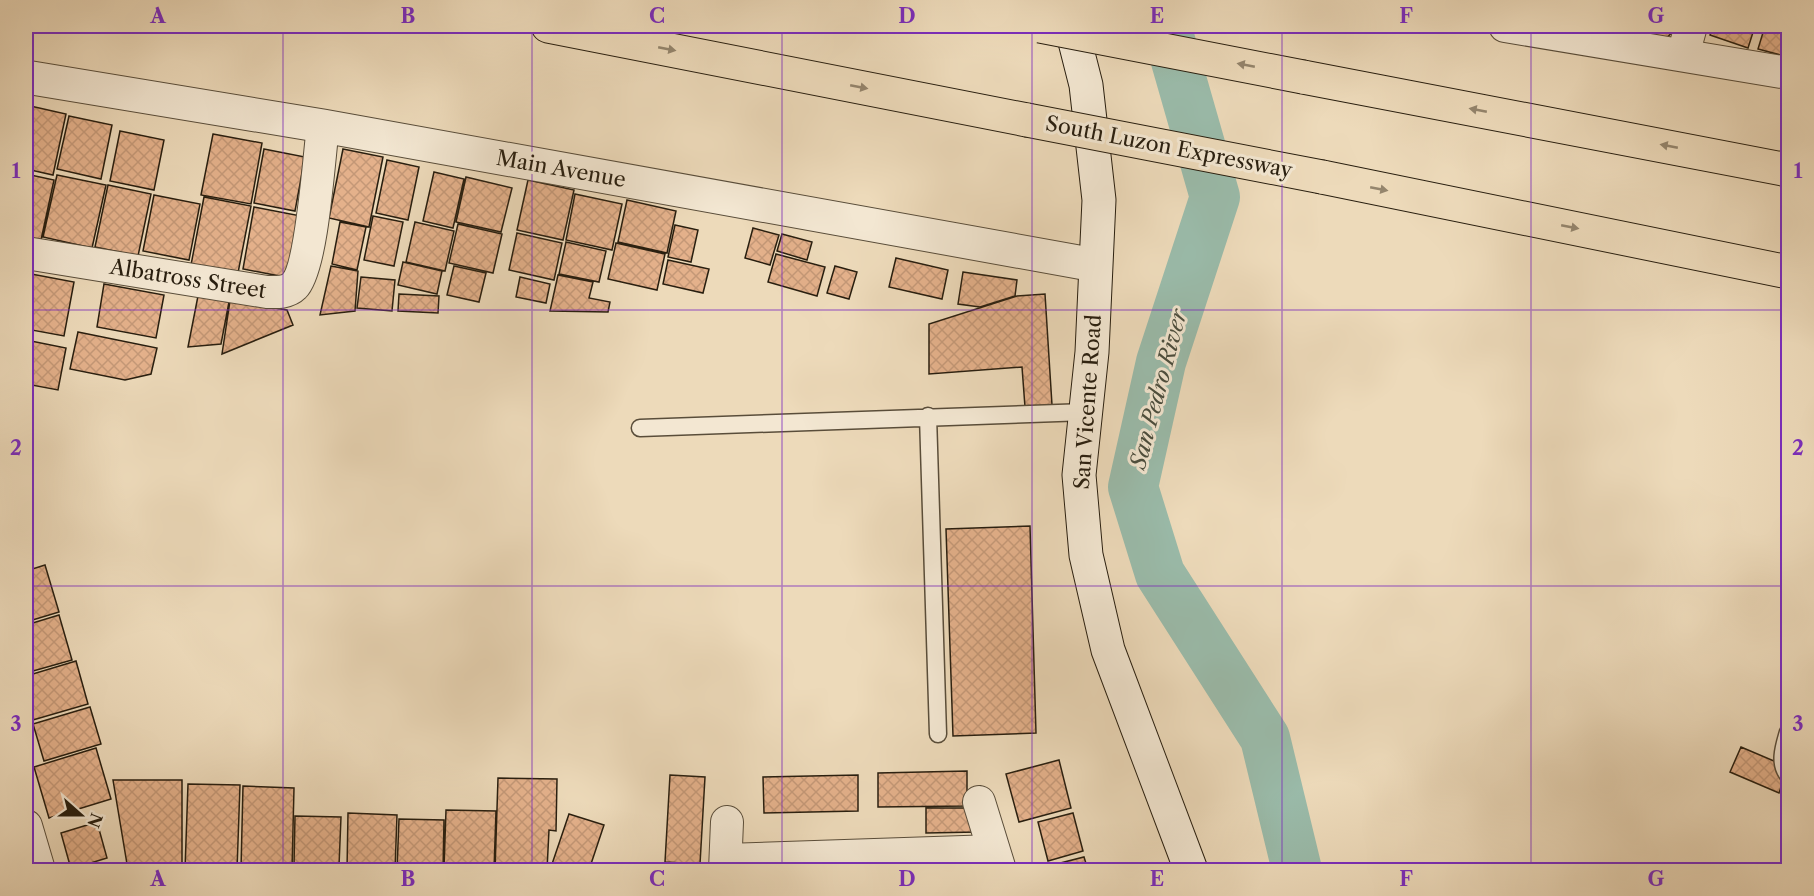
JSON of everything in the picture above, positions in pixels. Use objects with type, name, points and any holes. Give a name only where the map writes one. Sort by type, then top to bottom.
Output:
[{"type":"highway","name":"South Luzon Expressway","points":[[548,26],[1322,177],[1788,272]]},
{"type":"highway","points":[[1040,26],[1788,170]]},
{"type":"highway","points":[[1711,154],[1788,159]]},
{"type":"highway","points":[[1689,251],[1788,290]]},
{"type":"street","name":"San Vicente Road","points":[[1071,26],[1086,85],[1099,200],[1092,351],[1079,475],[1088,566],[1108,650],[1191,870]]},
{"type":"street","points":[[1523,27],[1687,40],[1788,73]]},
{"type":"street","name":"Main Avenue","points":[[26,77],[323,126],[1095,265]]},
{"type":"street","name":"Albatross Street","points":[[26,254],[267,292],[281,292],[293,287],[305,263],[323,126]]},
{"type":"street","points":[[727,822],[725,865],[997,860],[979,802]]},
{"type":"street","points":[[26,826],[39,870]]},
{"type":"lane","points":[[640,428],[1086,412]]},
{"type":"lane","points":[[928,416],[938,734]]},
{"type":"lane","points":[[1788,732],[1782,752],[1784,770],[1788,775]]},
{"type":"building","points":[[1614,26],[1678,26],[1662,43],[1612,32]]},
{"type":"building","points":[[1713,26],[1755,26],[1748,48],[1710,35]]},
{"type":"building","points":[[1765,26],[1788,26],[1788,57],[1758,49]]},
{"type":"building","points":[[26,105],[66,114],[53,175],[26,169]]},
{"type":"building","points":[[69,116],[112,125],[101,179],[57,169]]},
{"type":"building","points":[[120,131],[164,140],[154,190],[110,181]]},
{"type":"building","points":[[213,134],[262,143],[251,204],[201,195]]},
{"type":"building","points":[[264,149],[305,157],[295,211],[254,203]]},
{"type":"building","points":[[343,149],[383,157],[369,227],[329,218]]},
{"type":"building","points":[[387,160],[419,167],[408,220],[376,213]]},
{"type":"building","points":[[434,172],[464,179],[453,228],[423,221]]},
{"type":"building","points":[[26,174],[54,180],[41,240],[26,237]]},
{"type":"building","points":[[57,175],[106,185],[92,248],[43,237]]},
{"type":"building","points":[[466,177],[512,188],[501,232],[456,222]]},
{"type":"building","points":[[528,180],[574,190],[563,240],[517,230]]},
{"type":"building","points":[[108,185],[151,194],[138,256],[95,247]]},
{"type":"building","points":[[575,194],[622,204],[612,250],[566,240]]},
{"type":"building","points":[[154,195],[200,204],[189,260],[143,251]]},
{"type":"building","points":[[204,197],[251,206],[238,273],[191,265]]},
{"type":"building","points":[[627,200],[676,211],[667,253],[618,242]]},
{"type":"building","points":[[254,207],[301,216],[290,278],[243,269]]},
{"type":"building","points":[[373,216],[403,222],[394,266],[364,260]]},
{"type":"building","points":[[340,222],[366,227],[357,270],[332,264]]},
{"type":"building","points":[[415,222],[454,231],[445,271],[406,262]]},
{"type":"building","points":[[458,224],[502,234],[493,273],[449,263]]},
{"type":"building","points":[[675,225],[698,230],[691,262],[668,257]]},
{"type":"building","points":[[753,228],[779,235],[770,265],[745,258]]},
{"type":"building","points":[[517,233],[562,243],[554,280],[509,270]]},
{"type":"building","points":[[782,234],[812,242],[807,260],[777,251]]},
{"type":"building","points":[[566,242],[606,251],[599,282],[559,274]]},
{"type":"building","points":[[616,243],[665,254],[657,290],[608,279]]},
{"type":"building","points":[[776,254],[825,267],[817,296],[768,282]]},
{"type":"building","points":[[896,258],[948,270],[942,299],[889,287]]},
{"type":"building","points":[[668,260],[709,269],[703,293],[663,284]]},
{"type":"building","points":[[403,262],[442,271],[437,294],[398,285]]},
{"type":"building","points":[[331,266],[358,271],[355,311],[320,315]]},
{"type":"building","points":[[454,266],[486,273],[479,302],[447,295]]},
{"type":"building","points":[[835,266],[857,272],[849,299],[827,293]]},
{"type":"building","points":[[963,272],[1017,280],[1015,296],[980,307],[958,304]]},
{"type":"building","points":[[26,273],[74,282],[64,336],[26,329]]},
{"type":"building","points":[[558,275],[593,282],[589,298],[610,302],[608,312],[550,311]]},
{"type":"building","points":[[361,277],[395,280],[392,311],[357,308]]},
{"type":"building","points":[[520,277],[550,284],[546,303],[516,297]]},
{"type":"building","points":[[104,284],[164,295],[156,338],[97,327]]},
{"type":"building","points":[[399,294],[439,296],[438,313],[398,311]]},
{"type":"building","points":[[1045,294],[1052,405],[1025,407],[1022,367],[929,374],[929,324],[1017,296]]},
{"type":"building","points":[[198,296],[229,302],[221,344],[188,347]]},
{"type":"building","points":[[230,301],[287,310],[293,325],[222,354]]},
{"type":"building","points":[[78,332],[157,348],[151,374],[125,380],[70,369]]},
{"type":"building","points":[[26,340],[66,348],[58,390],[26,384]]},
{"type":"building","points":[[1030,526],[1036,733],[953,736],[946,529]]},
{"type":"building","points":[[45,565],[59,612],[26,622],[26,571]]},
{"type":"building","points":[[59,615],[72,660],[26,673],[26,625]]},
{"type":"building","points":[[76,661],[88,704],[26,722],[26,676]]},
{"type":"building","points":[[90,707],[101,744],[44,761],[33,724]]},
{"type":"building","points":[[1741,747],[1788,767],[1779,793],[1730,772]]},
{"type":"building","points":[[96,748],[111,799],[49,818],[34,767]]},
{"type":"building","points":[[1059,760],[1071,808],[1019,822],[1006,774]]},
{"type":"building","points":[[967,771],[967,806],[878,807],[878,773]]},
{"type":"building","points":[[670,775],[705,777],[700,864],[665,862]]},
{"type":"building","points":[[858,775],[858,811],[764,813],[763,777]]},
{"type":"building","points":[[498,778],[557,779],[556,831],[549,830],[547,870],[495,870]]},
{"type":"building","points":[[113,780],[182,780],[182,870],[128,870]]},
{"type":"building","points":[[188,784],[240,785],[237,870],[185,870]]},
{"type":"building","points":[[243,786],[294,788],[292,870],[241,869]]},
{"type":"building","points":[[926,808],[977,808],[977,832],[926,833]]},
{"type":"building","points":[[446,810],[496,811],[494,870],[444,868]]},
{"type":"building","points":[[348,813],[397,815],[395,870],[347,870]]},
{"type":"building","points":[[1073,813],[1083,851],[1048,861],[1038,822]]},
{"type":"building","points":[[569,814],[604,825],[589,870],[550,870]]},
{"type":"building","points":[[295,816],[341,817],[339,866],[294,865]]},
{"type":"building","points":[[399,819],[444,820],[443,870],[397,870]]},
{"type":"building","points":[[97,822],[107,858],[71,869],[61,833]]},
{"type":"building","points":[[1084,857],[1088,870],[1033,870]]},
{"type":"waterway","name":"San Pedro River","points":[[1166,26],[1215,197],[1161,362],[1133,487],[1160,574],[1265,738],[1297,870]]}]
